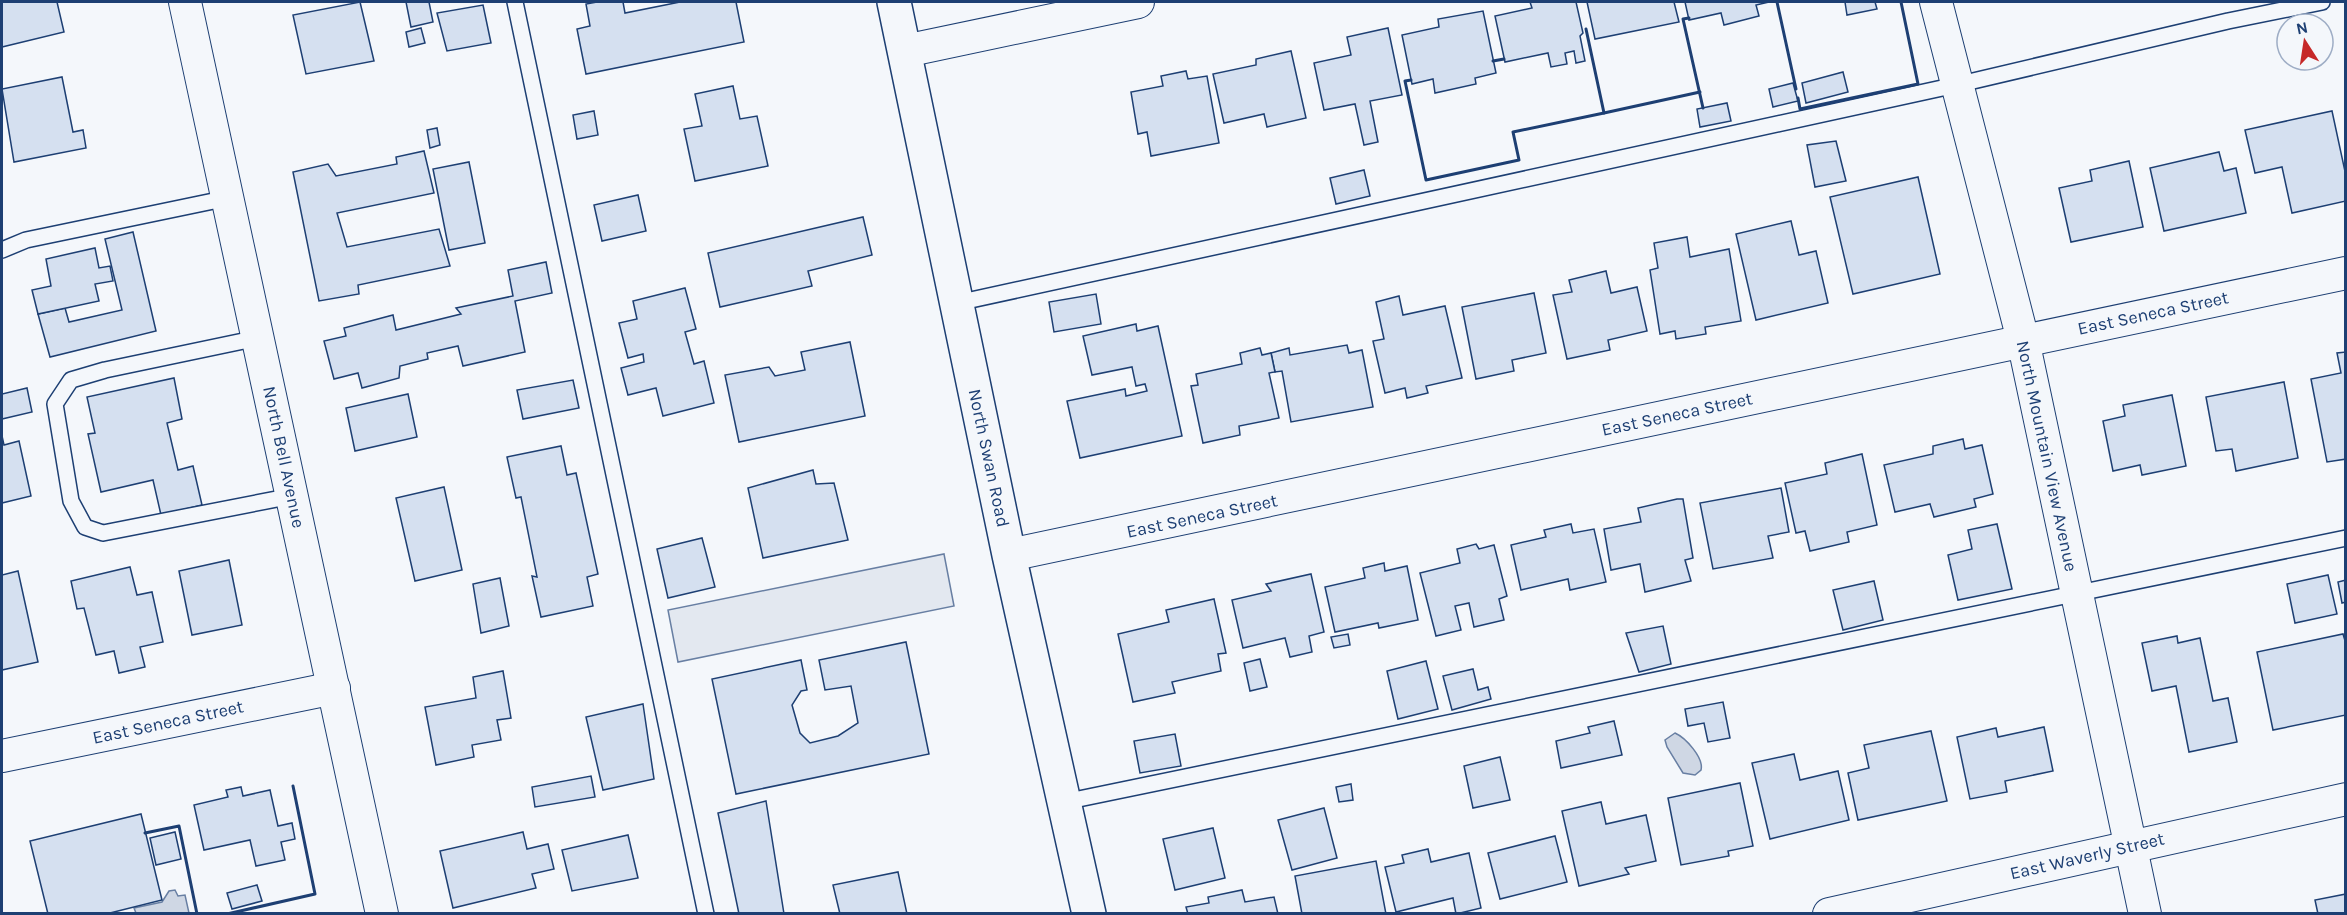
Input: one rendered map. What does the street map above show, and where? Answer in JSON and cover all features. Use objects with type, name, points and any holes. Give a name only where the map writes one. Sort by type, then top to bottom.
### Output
[{"type":"main road","name":"North Swan Road","points":[[894,2],[1009,555],[1089,914]]},
{"type":"street","name":"North Bell Avenue","points":[[185,2],[382,914]]},
{"type":"street","points":[[905,51],[1138,2]]},
{"type":"street","name":"North Mountain View Avenue","points":[[1936,2],[2023,340],[2145,914]]},
{"type":"street","name":"East Seneca Street","points":[[1009,555],[2346,273]]},
{"type":"street","name":"East Seneca Street","points":[[2,756],[334,688]]},
{"type":"street","name":"East Waverly Street","points":[[1829,914],[2346,799]]},
{"type":"lane","points":[[515,2],[706,914]]},
{"type":"lane","points":[[957,303],[1956,85],[2228,21],[2322,2]]},
{"type":"lane","points":[[2,250],[26,240],[228,198]]},
{"type":"lane","points":[[258,338],[105,370],[71,380],[55,404],[71,501],[85,527],[103,533],[292,496]]},
{"type":"lane","points":[[1064,802],[2346,538]]},
{"type":"shaded area","points":[[944,554],[954,606],[678,662],[668,610]]},
{"type":"shaded area","points":[[1675,733],[1689,744],[1700,760],[1701,770],[1695,775],[1683,773],[1667,747],[1665,740]]},
{"type":"shaded area","points":[[175,890],[178,896],[185,895],[189,913],[136,913],[134,908],[162,902],[169,891]]},
{"type":"building","points":[[2,2],[57,2],[64,32],[2,47]]},
{"type":"building","points":[[360,2],[374,61],[306,74],[293,15]]},
{"type":"building","points":[[406,2],[429,2],[433,22],[411,27]]},
{"type":"building","points":[[623,2],[625,13],[680,2],[736,2],[744,42],[586,74],[577,29],[590,26],[586,4]]},
{"type":"building","points":[[1530,2],[1576,2],[1583,33],[1580,36],[1585,61],[1576,63],[1574,51],[1565,53],[1567,64],[1551,67],[1548,53],[1505,62],[1495,16],[1532,8]]},
{"type":"building","points":[[1587,2],[1674,2],[1679,22],[1595,39]]},
{"type":"building","points":[[1685,2],[1769,2],[1756,5],[1759,16],[1724,25],[1721,13],[1689,20]]},
{"type":"building","points":[[1845,2],[1875,2],[1877,9],[1847,15]]},
{"type":"building","points":[[483,5],[491,43],[447,51],[437,13]]},
{"type":"building","points":[[1483,11],[1496,73],[1475,78],[1476,84],[1435,93],[1433,79],[1412,84],[1402,35],[1439,27],[1438,19]]},
{"type":"building","points":[[421,28],[425,43],[409,47],[406,32]]},
{"type":"building","points":[[1388,28],[1402,95],[1370,101],[1378,142],[1364,145],[1355,104],[1324,110],[1314,63],[1351,55],[1347,37]]},
{"type":"building","points":[[1291,51],[1306,118],[1267,127],[1264,114],[1224,123],[1213,74],[1256,65],[1256,59]]},
{"type":"building","points":[[1186,71],[1188,79],[1207,76],[1219,143],[1151,156],[1147,132],[1138,134],[1131,92],[1163,86],[1161,76]]},
{"type":"building","points":[[1843,72],[1848,92],[1806,103],[1802,83]]},
{"type":"building","points":[[62,77],[73,132],[83,130],[86,148],[14,162],[2,89]]},
{"type":"building","points":[[1793,83],[1798,101],[1773,107],[1769,89]]},
{"type":"building","points":[[733,86],[740,119],[757,116],[768,166],[695,181],[684,129],[702,126],[695,94]]},
{"type":"building","points":[[1727,103],[1731,121],[1700,127],[1697,109]]},
{"type":"building","points":[[594,111],[598,135],[577,139],[573,115]]},
{"type":"building","points":[[2332,111],[2346,176],[2346,201],[2292,213],[2282,167],[2255,173],[2245,130]]},
{"type":"building","points":[[437,128],[440,145],[430,148],[427,130]]},
{"type":"building","points":[[1836,141],[1846,181],[1815,187],[1807,145]]},
{"type":"building","points":[[424,151],[434,193],[337,213],[347,247],[439,229],[450,266],[358,285],[359,294],[319,301],[293,172],[328,164],[336,176],[397,164],[396,157]]},
{"type":"building","points":[[2219,152],[2224,171],[2236,168],[2246,213],[2164,231],[2150,168]]},
{"type":"building","points":[[2129,161],[2143,227],[2071,242],[2059,188],[2092,181],[2090,170]]},
{"type":"building","points":[[469,162],[485,243],[449,250],[433,169]]},
{"type":"building","points":[[1364,170],[1370,196],[1336,204],[1330,178]]},
{"type":"building","points":[[1918,177],[1940,274],[1853,294],[1830,197]]},
{"type":"building","points":[[638,195],[646,231],[602,241],[594,205]]},
{"type":"building","points":[[863,217],[872,255],[808,271],[812,286],[720,307],[708,253]]},
{"type":"building","points":[[1791,221],[1799,255],[1816,251],[1828,303],[1756,320],[1736,234]]},
{"type":"building","points":[[133,232],[156,331],[50,357],[38,314],[65,308],[69,322],[122,310],[105,239]]},
{"type":"building","points":[[1687,237],[1690,257],[1729,249],[1741,321],[1705,327],[1706,334],[1676,339],[1675,331],[1660,334],[1650,270],[1658,268],[1654,243]]},
{"type":"building","points":[[95,248],[99,268],[110,266],[113,281],[95,284],[99,301],[38,314],[32,290],[51,286],[46,259]]},
{"type":"building","points":[[546,262],[552,293],[515,301],[525,352],[463,366],[458,346],[427,353],[428,359],[400,366],[399,378],[362,388],[358,373],[334,379],[324,341],[346,336],[344,328],[393,315],[396,330],[461,314],[456,308],[513,296],[508,270]]},
{"type":"building","points":[[1606,271],[1611,293],[1637,287],[1647,331],[1608,340],[1610,350],[1567,359],[1553,295],[1572,292],[1569,280]]},
{"type":"building","points":[[685,288],[696,329],[685,332],[694,364],[704,361],[714,403],[663,416],[656,388],[628,395],[621,368],[644,362],[643,354],[628,358],[619,323],[637,319],[633,301]]},
{"type":"building","points":[[1534,293],[1546,353],[1512,360],[1514,371],[1476,379],[1462,307]]},
{"type":"building","points":[[1096,294],[1101,324],[1054,332],[1049,302]]},
{"type":"building","points":[[1399,296],[1403,315],[1445,306],[1462,378],[1426,386],[1428,393],[1407,398],[1405,388],[1385,393],[1373,341],[1384,339],[1376,302]]},
{"type":"building","points":[[1136,324],[1137,331],[1158,326],[1182,436],[1080,458],[1067,401],[1125,389],[1126,396],[1147,391],[1145,384],[1136,386],[1132,367],[1092,375],[1083,336]]},
{"type":"building","points":[[850,342],[865,416],[739,442],[725,375],[769,367],[775,376],[805,370],[801,352]]},
{"type":"building","points":[[1347,345],[1349,353],[1362,350],[1373,407],[1291,422],[1282,371],[1275,372],[1271,353],[1289,348],[1290,355]]},
{"type":"building","points":[[1260,348],[1262,355],[1271,353],[1275,372],[1269,373],[1279,418],[1239,426],[1240,435],[1203,443],[1191,386],[1198,385],[1196,374],[1242,364],[1240,353]]},
{"type":"building","points":[[2346,352],[2346,459],[2327,462],[2311,379],[2341,373],[2337,353]]},
{"type":"building","points":[[174,378],[182,419],[167,423],[178,470],[193,466],[202,505],[161,515],[153,480],[101,492],[88,434],[95,433],[87,397]]},
{"type":"building","points":[[573,380],[579,408],[523,419],[517,390]]},
{"type":"building","points":[[2284,382],[2298,458],[2236,471],[2232,449],[2216,451],[2206,397]]},
{"type":"building","points":[[27,388],[32,412],[2,419],[2,394]]},
{"type":"building","points":[[408,394],[417,437],[355,451],[346,408]]},
{"type":"building","points":[[2172,395],[2186,466],[2142,475],[2140,465],[2113,471],[2103,421],[2125,416],[2123,405]]},
{"type":"building","points":[[2,436],[4,445],[19,441],[31,496],[2,503]]},
{"type":"building","points":[[1963,439],[1965,449],[1982,445],[1993,494],[1974,499],[1976,507],[1934,517],[1930,504],[1895,512],[1884,465],[1933,454],[1933,446]]},
{"type":"building","points":[[561,446],[567,475],[576,473],[598,574],[587,577],[593,606],[541,617],[532,576],[537,577],[521,497],[516,498],[507,457]]},
{"type":"building","points":[[1862,454],[1877,525],[1847,532],[1849,542],[1810,551],[1805,531],[1796,533],[1785,483],[1827,474],[1825,463]]},
{"type":"building","points":[[813,470],[816,484],[834,483],[848,540],[763,558],[748,488]]},
{"type":"building","points":[[444,487],[462,570],[415,581],[396,498]]},
{"type":"building","points":[[1781,488],[1789,532],[1768,536],[1773,558],[1713,569],[1700,503]]},
{"type":"building","points":[[1683,499],[1693,558],[1685,560],[1691,581],[1645,592],[1640,564],[1611,570],[1604,529],[1641,522],[1638,508]]},
{"type":"building","points":[[1571,524],[1573,533],[1594,529],[1606,582],[1570,590],[1568,579],[1521,590],[1511,545],[1546,537],[1544,530]]},
{"type":"building","points":[[1997,524],[2012,589],[1958,600],[1948,555],[1972,549],[1968,530]]},
{"type":"building","points":[[702,538],[715,587],[668,598],[657,549]]},
{"type":"building","points":[[1476,544],[1479,549],[1494,545],[1507,596],[1499,599],[1504,620],[1474,627],[1469,603],[1455,606],[1461,630],[1436,636],[1420,573],[1460,563],[1457,549]]},
{"type":"building","points":[[229,560],[242,625],[192,635],[179,571]]},
{"type":"building","points":[[1384,563],[1385,571],[1407,566],[1418,620],[1379,628],[1378,623],[1335,632],[1325,587],[1365,578],[1363,568]]},
{"type":"building","points":[[130,567],[137,595],[152,592],[163,642],[140,647],[145,667],[119,673],[114,651],[96,655],[84,608],[77,609],[71,581]]},
{"type":"building","points":[[18,571],[38,662],[2,670],[2,575]]},
{"type":"building","points":[[1311,574],[1324,632],[1309,636],[1312,652],[1290,657],[1285,638],[1243,648],[1232,600],[1271,591],[1266,584]]},
{"type":"building","points":[[2328,575],[2337,614],[2295,623],[2287,584]]},
{"type":"building","points":[[500,578],[509,626],[481,633],[473,584]]},
{"type":"building","points":[[2346,580],[2346,602],[2342,603],[2338,582]]},
{"type":"building","points":[[1874,581],[1883,620],[1843,630],[1833,590]]},
{"type":"building","points":[[1214,599],[1226,653],[1218,654],[1221,671],[1172,682],[1175,693],[1133,702],[1118,634],[1169,622],[1166,610]]},
{"type":"building","points":[[1663,626],[1671,664],[1639,672],[1626,633]]},
{"type":"building","points":[[1348,634],[1350,645],[1334,648],[1331,637]]},
{"type":"building","points":[[2343,634],[2346,644],[2346,715],[2273,730],[2257,652]]},
{"type":"building","points":[[2177,636],[2178,643],[2200,638],[2213,701],[2228,698],[2237,742],[2189,752],[2176,686],[2152,691],[2142,643]]},
{"type":"building","points":[[906,642],[929,754],[736,794],[712,679],[801,660],[807,690],[801,691],[792,705],[800,733],[810,743],[838,736],[858,723],[851,686],[825,690],[819,660]]},
{"type":"building","points":[[1260,659],[1267,687],[1250,691],[1244,663]]},
{"type":"building","points":[[1426,661],[1438,709],[1398,719],[1387,671]]},
{"type":"building","points":[[1473,669],[1478,690],[1488,687],[1491,699],[1452,710],[1443,676]]},
{"type":"building","points":[[503,671],[511,718],[497,720],[501,740],[472,745],[474,757],[436,765],[425,707],[476,698],[473,677]]},
{"type":"building","points":[[1723,702],[1730,738],[1708,742],[1704,723],[1688,726],[1685,709]]},
{"type":"building","points":[[643,704],[654,779],[603,790],[586,717]]},
{"type":"building","points":[[1614,721],[1622,755],[1561,768],[1556,741],[1590,733],[1588,727]]},
{"type":"building","points":[[2044,727],[2053,771],[2005,781],[2007,792],[1970,799],[1957,737],[1996,728],[1998,737]]},
{"type":"building","points":[[1931,731],[1947,801],[1858,820],[1848,773],[1869,768],[1864,745]]},
{"type":"building","points":[[1175,734],[1181,766],[1140,773],[1134,741]]},
{"type":"building","points":[[1794,754],[1800,780],[1838,771],[1849,820],[1770,839],[1752,763]]},
{"type":"building","points":[[1500,757],[1510,800],[1473,808],[1464,766]]},
{"type":"building","points":[[591,776],[595,797],[535,807],[532,787]]},
{"type":"building","points":[[1740,783],[1753,846],[1728,851],[1729,856],[1681,865],[1668,798]]},
{"type":"building","points":[[1351,784],[1353,800],[1339,802],[1336,787]]},
{"type":"building","points":[[241,787],[243,796],[270,790],[278,826],[292,823],[295,839],[281,842],[285,860],[256,866],[250,840],[204,850],[194,805],[228,797],[226,790]]},
{"type":"building","points":[[766,801],[784,914],[739,914],[718,813]]},
{"type":"building","points":[[1601,802],[1606,824],[1646,815],[1656,861],[1625,868],[1629,874],[1579,886],[1562,811]]},
{"type":"building","points":[[1324,808],[1337,858],[1292,870],[1278,820]]},
{"type":"building","points":[[141,814],[162,900],[106,914],[48,914],[30,841]]},
{"type":"building","points":[[1213,828],[1225,878],[1175,890],[1163,839]]},
{"type":"building","points":[[175,832],[181,859],[156,865],[150,838]]},
{"type":"building","points":[[523,832],[527,849],[548,844],[554,869],[532,874],[536,888],[453,908],[440,851]]},
{"type":"building","points":[[628,835],[638,878],[572,891],[562,850]]},
{"type":"building","points":[[1555,836],[1567,882],[1500,899],[1488,853]]},
{"type":"building","points":[[1428,849],[1431,862],[1469,853],[1481,908],[1456,914],[1453,898],[1396,912],[1385,867],[1404,863],[1402,855]]},
{"type":"building","points":[[1376,861],[1386,914],[1302,914],[1295,876]]},
{"type":"building","points":[[898,872],[907,914],[840,914],[833,885]]},
{"type":"building","points":[[257,885],[262,901],[232,909],[227,893]]},
{"type":"building","points":[[1242,890],[1245,902],[1274,897],[1278,914],[1188,914],[1186,907],[1209,903],[1208,897]]},
{"type":"building","points":[[2346,894],[2346,914],[2318,914],[2315,900]]},
{"type":"wall","points":[[1777,2],[1796,89]]},
{"type":"wall","points":[[1798,98],[1800,109],[1918,84],[1901,2]]},
{"type":"wall","points":[[1689,18],[1683,19],[1703,108]]},
{"type":"wall","points":[[1586,29],[1604,113],[1700,92]]},
{"type":"wall","points":[[1493,61],[1504,59]]},
{"type":"wall","points":[[1411,80],[1405,81],[1426,180],[1519,160],[1513,132],[1604,113]]},
{"type":"wall","points":[[227,914],[315,894],[293,786]]},
{"type":"wall","points":[[145,833],[179,826],[197,914]]}]
